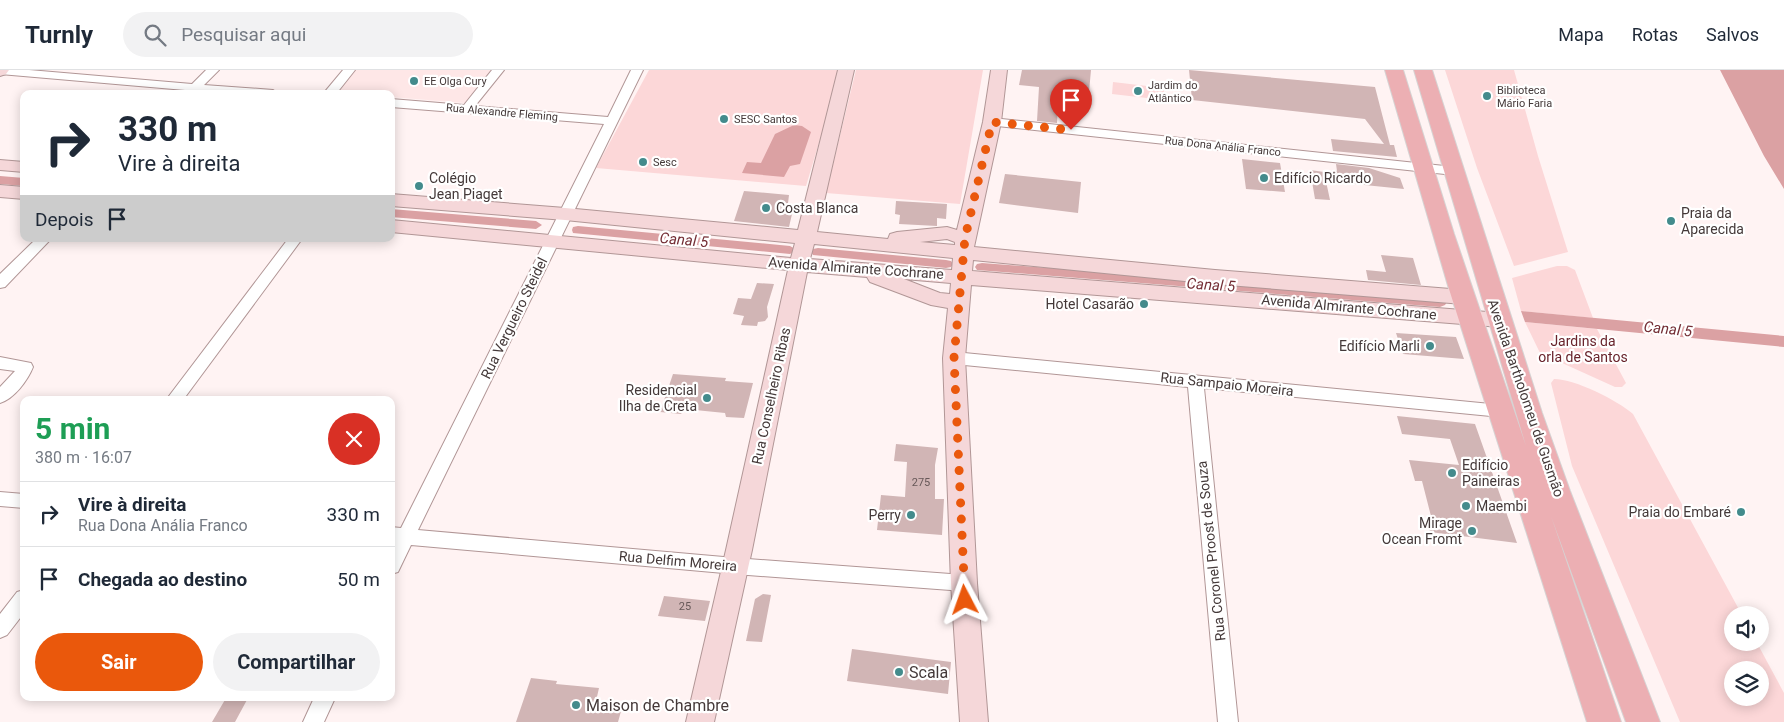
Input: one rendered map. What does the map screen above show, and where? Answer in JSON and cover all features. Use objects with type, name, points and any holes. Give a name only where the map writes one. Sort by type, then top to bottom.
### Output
[{"type":"main road","name":"Rua Conselheiro Ribas","points":[[700,722],[799,263],[846,70]]},
{"type":"main road","points":[[974,722],[964,583],[954,358],[962,260],[992,122],[999,70]]},
{"type":"main road","name":"Avenida Bartholomeu de Gusmão","points":[[1394,70],[1421,167],[1575,640],[1604,722]]},
{"type":"main road","name":"Avenida Bartholomeu de Gusmão","points":[[1423,70],[1547,465],[1643,722]]},
{"type":"main road","points":[[0,166],[20,167]]},
{"type":"main road","points":[[0,191],[20,193]]},
{"type":"main road","name":"Avenida Almirante Cochrane","points":[[395,200],[564,215],[805,240],[856,243],[947,232],[962,260]]},
{"type":"main road","name":"Avenida Almirante Cochrane","points":[[395,226],[553,238],[853,268],[962,260],[1467,307],[1500,320]]},
{"type":"main road","points":[[853,268],[938,300],[959,302]]},
{"type":"street","points":[[192,90],[213,70]]},
{"type":"street","points":[[332,90],[349,70]]},
{"type":"street","points":[[467,109],[498,70]]},
{"type":"street","name":"Rua Vergueiro Steidel","points":[[395,551],[399,536],[553,238],[637,70]]},
{"type":"street","points":[[0,71],[181,90]]},
{"type":"street","name":"Rua Alexandre Fleming","points":[[395,105],[612,121]]},
{"type":"street","name":"Rua Dona Anália Franco","points":[[992,122],[1454,171]]},
{"type":"street","points":[[0,283],[41,242]]},
{"type":"street","points":[[177,396],[293,242]]},
{"type":"street","name":"Rua Sampaio Moreira","points":[[954,358],[1501,411]]},
{"type":"street","points":[[0,363],[25,366],[22,374],[0,397]]},
{"type":"street","name":"Rua Coronel Proost de Souza","points":[[1194,380],[1228,722]]},
{"type":"street","points":[[0,499],[20,501]]},
{"type":"street","name":"Rua Delfim Moreira","points":[[399,536],[735,566],[964,583]]},
{"type":"street","points":[[0,628],[20,603]]},
{"type":"street","points":[[313,722],[324,701]]},
{"type":"shaded area","name":"EE Olga Cury","points":[[355,70],[492,70],[465,103],[395,97],[395,90],[338,90]]},
{"type":"green space","name":"SESC Santos","points":[[649,70],[841,70],[806,186],[596,168]]},
{"type":"green space","points":[[856,70],[983,70],[960,204],[826,193]]},
{"type":"green space","points":[[1445,70],[1514,70],[1568,252],[1514,266],[1477,168]]},
{"type":"green space","name":"Jardim do Atlântico","points":[[1113,82],[1164,88],[1164,100],[1112,94]]},
{"type":"green space","name":"Jardins da orla de Santos","points":[[1557,266],[1567,266],[1575,270],[1593,318],[1521,311],[1512,278]]},
{"type":"green space","name":"Jardins da orla de Santos","points":[[1525,322],[1597,329],[1626,383],[1622,387],[1615,387],[1540,353]]},
{"type":"green space","name":"Jardins da orla de Santos","points":[[1554,379],[1584,386],[1607,397],[1633,414],[1737,606],[1724,606],[1724,651],[1761,651],[1767,661],[1724,661],[1724,706],[1769,706],[1769,665],[1784,693],[1784,722],[1680,722],[1572,466],[1551,383]]},
{"type":"water","points":[[1720,70],[1784,70],[1784,189],[1764,156]]},
{"type":"water","points":[[794,125],[802,126],[811,132],[800,164],[790,166],[784,177],[742,173],[747,162],[761,163],[775,134]]},
{"type":"water","points":[[1521,311],[1784,336],[1784,347],[1525,322]]},
{"type":"building","points":[[1022,70],[1091,70],[1089,92],[1059,89],[1057,123],[1037,121],[1039,87],[1019,85]]},
{"type":"building","points":[[1189,70],[1375,87],[1390,145],[1394,145],[1397,157],[1333,151],[1331,139],[1384,144],[1365,119],[1192,100]]},
{"type":"building","name":"Edifício Ricardo","points":[[1242,159],[1280,163],[1285,192],[1246,189]]},
{"type":"building","points":[[1336,164],[1369,168],[1400,178],[1404,189],[1335,182],[1333,170],[1337,171]]},
{"type":"building","points":[[1310,170],[1324,172],[1330,200],[1315,199]]},
{"type":"building","points":[[1005,174],[1081,182],[1078,213],[999,203]]},
{"type":"building","name":"Costa Blanca","points":[[744,191],[789,195],[788,203],[791,203],[789,214],[792,214],[789,227],[734,221]]},
{"type":"building","points":[[896,201],[947,204],[946,219],[937,218],[937,226],[899,224],[900,215],[895,214]]},
{"type":"building","points":[[1381,255],[1413,258],[1421,285],[1368,280],[1366,270],[1386,272]]},
{"type":"building","points":[[757,283],[774,284],[767,307],[768,317],[765,321],[758,322],[757,326],[741,325],[744,316],[733,314],[738,298],[751,299]]},
{"type":"building","name":"Edifício Marli","points":[[1396,333],[1456,337],[1464,359],[1403,354]]},
{"type":"building","name":"Residencial Ilha de Creta","points":[[673,374],[726,378],[725,381],[753,383],[744,418],[726,417],[725,413],[685,409],[681,414],[660,412]]},
{"type":"building","points":[[1397,416],[1475,424],[1517,543],[1430,532],[1427,519],[1432,520],[1422,481],[1415,481],[1409,460],[1459,465],[1450,439],[1402,434]]},
{"type":"building","points":[[896,444],[938,448],[935,465],[935,499],[944,499],[942,535],[877,530],[881,495],[905,497],[907,462],[894,461]]},
{"type":"building","points":[[763,594],[771,595],[762,642],[746,641],[755,599]]},
{"type":"building","points":[[664,596],[710,601],[705,621],[658,616]]},
{"type":"building","name":"Scala","points":[[852,649],[951,662],[948,694],[847,681]]},
{"type":"building","points":[[531,678],[557,681],[556,684],[599,688],[596,701],[623,704],[618,722],[516,722]]},
{"type":"building","points":[[224,701],[246,701],[235,722],[212,722]]},
{"type":"waterway","name":"Canal 5","points":[[0,180],[20,182]]},
{"type":"waterway","name":"Canal 5","points":[[395,213],[536,225]]},
{"type":"waterway","name":"Canal 5","points":[[578,230],[790,250]]},
{"type":"waterway","name":"Canal 5","points":[[818,252],[946,264]]},
{"type":"waterway","name":"Canal 5","points":[[982,267],[1440,302]]},
{"type":"place","name":"EE Olga Cury","points":[[414,81]]},
{"type":"place","name":"Jardim do Atlântico","points":[[1138,91]]},
{"type":"place","name":"Biblioteca Mário Faria","points":[[1487,96]]},
{"type":"place","name":"SESC Santos","points":[[724,119]]},
{"type":"place","name":"Sesc","points":[[643,162]]},
{"type":"place","name":"Edifício Ricardo","points":[[1264,178]]},
{"type":"place","name":"Colégio Jean Piaget","points":[[419,186]]},
{"type":"place","name":"Costa Blanca","points":[[766,208]]},
{"type":"place","name":"Praia da Aparecida","points":[[1671,221]]},
{"type":"place","name":"Hotel Casarão","points":[[1144,304]]},
{"type":"place","name":"Edifício Marli","points":[[1430,346]]},
{"type":"place","name":"Residencial Ilha de Creta","points":[[707,398]]},
{"type":"place","name":"Edifício Paineiras","points":[[1452,473]]},
{"type":"place","name":"Maembi","points":[[1466,506]]},
{"type":"place","name":"Praia do Embaré","points":[[1741,512]]},
{"type":"place","name":"Perry","points":[[911,515]]},
{"type":"place","name":"Mirage Ocean Fromt","points":[[1472,531]]},
{"type":"place","name":"Scala","points":[[899,672]]},
{"type":"place","name":"Maison de Chambre","points":[[576,705]]},
{"type":"route","points":[[965,600],[954,358],[965,238],[992,122],[1071,130]]}]
